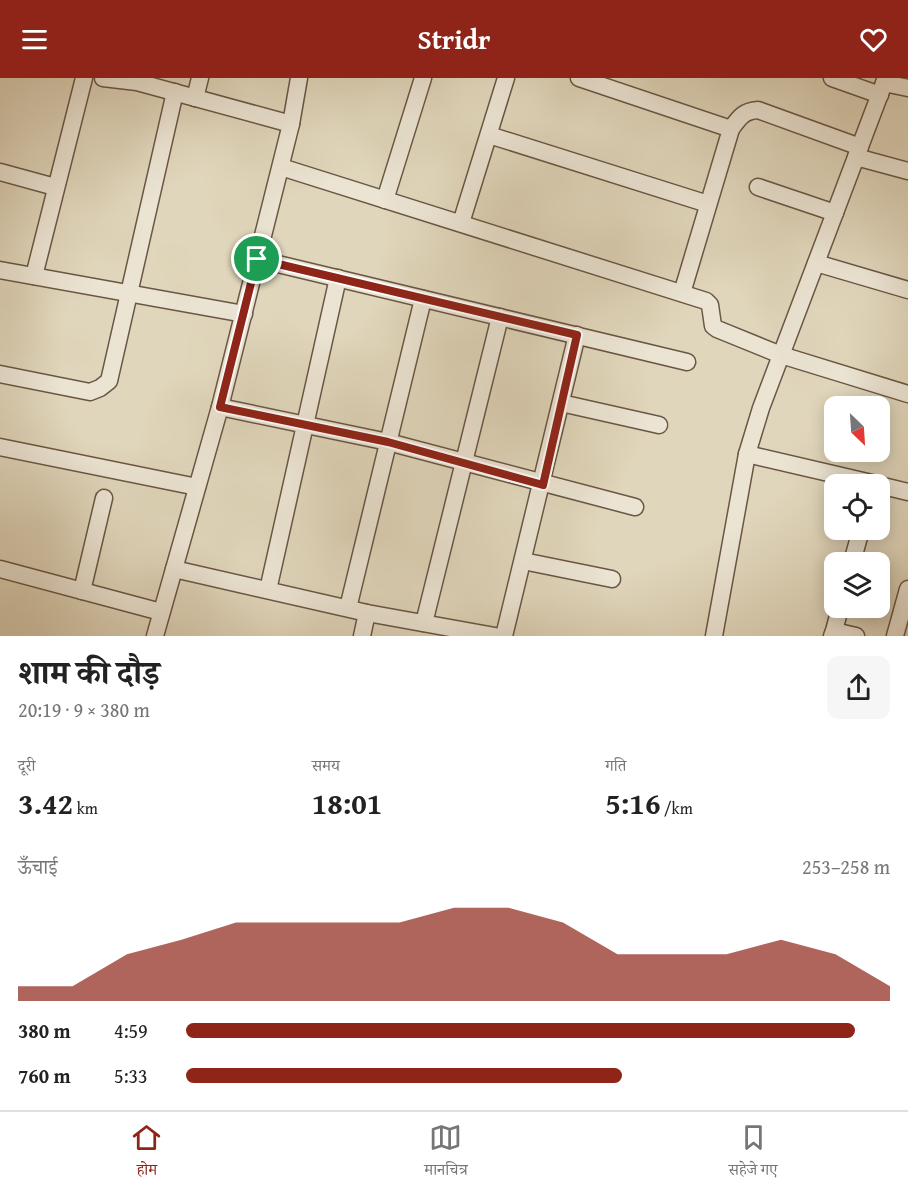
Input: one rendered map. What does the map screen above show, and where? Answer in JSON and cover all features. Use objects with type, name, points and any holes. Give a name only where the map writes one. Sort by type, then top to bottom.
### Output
[{"type":"street","points":[[34,276],[84,78]]},
{"type":"street","points":[[103,78],[137,82],[291,124]]},
{"type":"street","points":[[195,98],[200,78]]},
{"type":"street","points":[[155,636],[244,314],[281,167],[299,78]]},
{"type":"street","points":[[385,200],[423,78]]},
{"type":"street","points":[[461,223],[506,78]]},
{"type":"street","points":[[579,78],[731,129]]},
{"type":"street","points":[[832,78],[908,88]]},
{"type":"street","points":[[714,636],[747,454],[781,355],[883,85]]},
{"type":"street","points":[[0,374],[90,392],[109,381],[175,92]]},
{"type":"street","points":[[682,294],[731,129],[749,110],[758,110],[908,171]]},
{"type":"street","points":[[489,135],[708,204]]},
{"type":"street","points":[[281,167],[682,294],[710,305],[711,321],[717,329],[781,355],[908,393]]},
{"type":"street","points":[[0,172],[55,187]]},
{"type":"street","points":[[758,187],[835,213]]},
{"type":"street","points":[[257,259],[687,362]]},
{"type":"street","points":[[816,263],[908,290]]},
{"type":"street","points":[[0,270],[244,314]]},
{"type":"street","points":[[268,590],[338,278]]},
{"type":"street","points":[[348,608],[423,299]]},
{"type":"street","points":[[424,623],[500,317]]},
{"type":"street","points":[[504,636],[543,485],[577,335]]},
{"type":"street","points":[[561,403],[659,425]]},
{"type":"street","points":[[220,407],[388,442],[543,485],[635,507]]},
{"type":"street","points":[[0,447],[197,487]]},
{"type":"street","points":[[747,454],[832,474]]},
{"type":"street","points":[[890,488],[908,492]]},
{"type":"street","points":[[82,591],[104,498]]},
{"type":"street","points":[[523,561],[612,579]]},
{"type":"street","points":[[174,568],[367,613],[495,636]]},
{"type":"street","points":[[0,569],[161,612]]},
{"type":"street","points":[[895,636],[908,589]]},
{"type":"street","points":[[362,636],[367,613]]},
{"type":"street","points":[[837,618],[833,633],[856,636]]},
{"type":"route","points":[[257,259],[577,335],[543,485],[388,442],[220,407],[257,259]]}]
